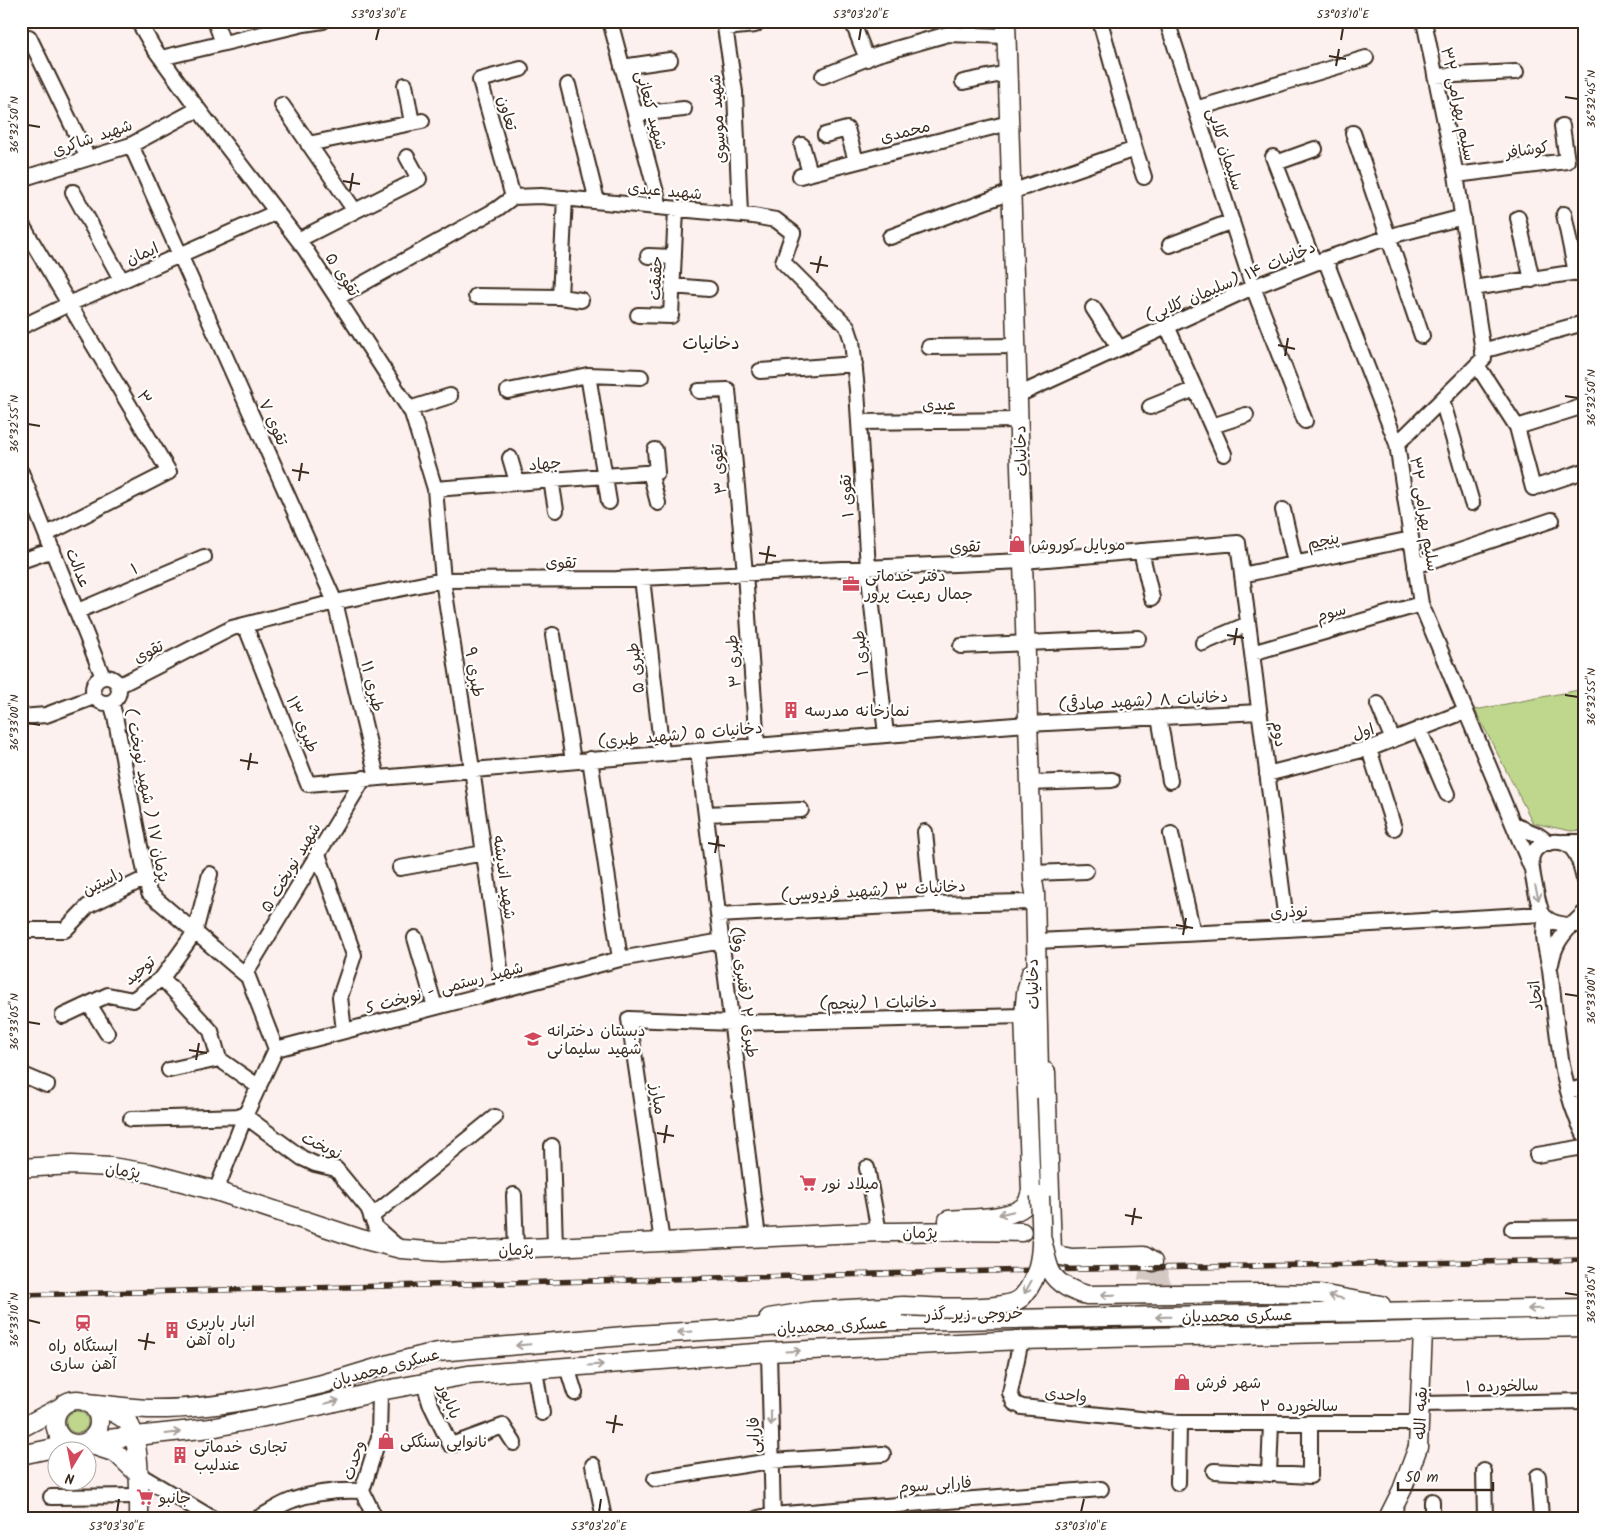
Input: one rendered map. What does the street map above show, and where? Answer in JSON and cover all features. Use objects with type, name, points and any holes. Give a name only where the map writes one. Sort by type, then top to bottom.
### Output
[{"type":"main road","name":"دخانیات","points":[[1006,29],[1033,877],[1037,941],[1034,970]]},
{"type":"main road","name":"دخانیات","points":[[1033,877],[1030,902],[1039,1071],[1036,1089],[1040,1196],[1047,1246]]},
{"type":"main road","points":[[885,1232],[906,1224],[1004,1215],[1020,1209],[1027,1203],[1031,1192],[1024,1016],[1026,993],[1034,970]]},
{"type":"main road","points":[[1034,970],[1043,994],[1047,1246],[1051,1273],[1062,1284],[1076,1292],[1087,1295],[1320,1294],[1419,1312]]},
{"type":"main road","name":"پژمان","points":[[21,1168],[72,1165],[111,1167],[149,1173],[216,1191],[361,1239],[401,1249],[442,1252],[885,1232],[917,1233],[962,1230],[1022,1232]]},
{"type":"main road","points":[[1047,1246],[1061,1256],[1072,1258],[1144,1256],[1153,1262]]},
{"type":"main road","points":[[722,1330],[773,1317],[812,1311],[903,1306],[993,1307],[1010,1304],[1023,1297],[1047,1246]]},
{"type":"main road","points":[[1183,1308],[1312,1307],[1321,1314]]},
{"type":"main road","name":"عسکری محمدیان","points":[[90,1404],[148,1409],[201,1406],[251,1400],[311,1387],[408,1358],[438,1352],[722,1330],[848,1322],[1584,1308]]},
{"type":"main road","name":"خروجی زیر گذر","points":[[848,1322],[870,1315],[1102,1310]]},
{"type":"main road","name":"عسکری محمدیان","points":[[91,1442],[211,1428],[318,1406],[380,1390],[468,1375],[567,1367],[769,1352],[1021,1340],[1584,1327]]},
{"type":"main road","points":[[769,1352],[770,1328]]},
{"type":"main road","name":"بقیه الله","points":[[1388,1518],[1402,1490],[1418,1447],[1423,1331]]},
{"type":"main road","points":[[21,1428],[76,1400],[119,1415],[129,1424],[134,1437],[138,1474],[139,1518]]},
{"type":"main road","points":[[84,1442],[97,1433],[100,1426],[99,1418],[90,1404]]},
{"type":"main road","points":[[61,1407],[55,1418],[56,1429],[62,1439],[77,1442]]},
{"type":"main road","points":[[98,1448],[116,1453],[138,1474]]},
{"type":"main road","name":"عسکری محمدیان","points":[[21,1455],[48,1450]]},
{"type":"street","name":"تقوی ۵","points":[[138,21],[161,58],[198,109],[298,240],[412,414],[435,488],[443,580]]},
{"type":"street","points":[[216,21],[223,44]]},
{"type":"street","points":[[161,58],[223,44],[292,24],[323,21]]},
{"type":"street","name":"شهید کنعانی","points":[[610,21],[660,207]]},
{"type":"street","points":[[852,21],[867,59]]},
{"type":"street","points":[[1100,21],[1144,177]]},
{"type":"street","name":"سلیم بهرامی ۳۲","points":[[1424,21],[1456,176],[1484,358],[1397,444],[1421,604],[1531,867]]},
{"type":"street","name":"سلیمان کلایی","points":[[1171,22],[1195,109],[1253,286],[1305,421]]},
{"type":"street","points":[[725,25],[755,25]]},
{"type":"street","name":"شهید موسوی","points":[[725,25],[735,92],[740,214]]},
{"type":"street","points":[[823,76],[867,59],[948,34],[1006,29]]},
{"type":"street","points":[[28,37],[88,158]]},
{"type":"street","points":[[1195,109],[1366,58]]},
{"type":"street","points":[[622,67],[670,60]]},
{"type":"street","name":"تعاون","points":[[513,196],[480,80],[522,69]]},
{"type":"street","points":[[1435,76],[1516,72]]},
{"type":"street","points":[[963,82],[1007,73]]},
{"type":"street","points":[[308,144],[417,122],[405,85]]},
{"type":"street","points":[[568,85],[597,201]]},
{"type":"street","points":[[282,106],[355,211]]},
{"type":"street","name":"شهید شاکری","points":[[21,179],[131,145],[198,109]]},
{"type":"street","points":[[635,114],[684,109]]},
{"type":"street","name":"محمدی","points":[[802,145],[805,174],[1009,124]]},
{"type":"street","name":"کوشافر","points":[[1456,176],[1567,161],[1562,126]]},
{"type":"street","points":[[825,134],[848,129],[856,161]]},
{"type":"street","points":[[1352,133],[1422,336]]},
{"type":"street","name":"تقوی ۷","points":[[131,145],[335,602]]},
{"type":"street","points":[[890,237],[1011,192],[1136,149]]},
{"type":"street","points":[[1315,149],[1274,160],[1397,444]]},
{"type":"street","points":[[298,240],[419,179],[408,157]]},
{"type":"street","points":[[73,192],[122,281]]},
{"type":"street","points":[[337,298],[497,209],[513,196]]},
{"type":"street","name":"شهید عبدی","points":[[513,196],[541,196],[676,208],[740,214],[776,220],[792,233],[783,262],[847,326],[852,341],[855,364],[859,422]]},
{"type":"street","points":[[560,297],[565,198]]},
{"type":"street","name":"حقیقت","points":[[638,315],[671,316],[676,208]]},
{"type":"street","name":"ایمان","points":[[21,327],[277,212]]},
{"type":"street","points":[[1473,288],[1580,272],[1564,214]]},
{"type":"street","name":"دخانیات ۱۴ (سلیمان کلایی)","points":[[1018,395],[1253,286],[1389,237],[1463,218]]},
{"type":"street","points":[[1518,218],[1532,280]]},
{"type":"street","points":[[1170,245],[1232,222]]},
{"type":"street","name":"۳","points":[[21,223],[169,472],[47,534]]},
{"type":"street","points":[[648,256],[674,257]]},
{"type":"street","points":[[672,286],[709,289]]},
{"type":"street","points":[[476,296],[560,297],[581,300]]},
{"type":"street","points":[[1093,308],[1119,348]]},
{"type":"street","points":[[1482,351],[1584,323]]},
{"type":"street","points":[[1167,326],[1224,454]]},
{"type":"street","points":[[929,347],[1016,346]]},
{"type":"street","points":[[760,371],[855,364]]},
{"type":"street","points":[[1477,365],[1517,427],[1533,488],[1584,471]]},
{"type":"street","points":[[588,375],[609,502]]},
{"type":"street","points":[[508,391],[588,375],[641,377]]},
{"type":"street","points":[[1150,407],[1195,389]]},
{"type":"street","name":"تقوی ۳","points":[[700,391],[728,390],[745,573]]},
{"type":"street","points":[[409,409],[450,396]]},
{"type":"street","points":[[1442,400],[1472,503]]},
{"type":"street","points":[[1517,427],[1584,406]]},
{"type":"street","points":[[1212,426],[1246,415]]},
{"type":"street","name":"عبدی","points":[[859,422],[1019,420]]},
{"type":"street","name":"تقوی ۱","points":[[859,422],[868,568]]},
{"type":"street","points":[[655,450],[654,472],[658,503]]},
{"type":"street","points":[[510,458],[517,482]]},
{"type":"street","name":"عدالت","points":[[21,472],[103,677]]},
{"type":"street","name":"جهاد","points":[[435,488],[654,472]]},
{"type":"street","points":[[551,480],[556,510]]},
{"type":"street","points":[[1283,510],[1295,563]]},
{"type":"street","points":[[1415,566],[1552,520]]},
{"type":"street","name":"پنجم","points":[[1242,575],[1412,539]]},
{"type":"street","name":"تقوی","points":[[118,686],[232,628],[335,602],[443,580],[642,578],[1023,561],[1238,543]]},
{"type":"street","name":"دوم","points":[[1238,543],[1287,929]]},
{"type":"street","points":[[21,562],[53,550]]},
{"type":"street","points":[[1141,551],[1152,598]]},
{"type":"street","name":"۱","points":[[78,611],[204,557]]},
{"type":"street","name":"طبری ۱","points":[[868,568],[886,735]]},
{"type":"street","name":"طبری ۳","points":[[745,573],[757,746]]},
{"type":"street","name":"طبری ۵","points":[[642,578],[662,753]]},
{"type":"street","name":"طبری ۹","points":[[443,580],[472,769]]},
{"type":"street","name":"طبری ۱۱","points":[[335,602],[371,778]]},
{"type":"street","name":"سوم","points":[[1252,653],[1421,604]]},
{"type":"street","points":[[1203,643],[1248,624]]},
{"type":"street","name":"طبری ۱۳","points":[[245,625],[308,784],[371,778]]},
{"type":"street","points":[[553,634],[573,761]]},
{"type":"street","points":[[962,646],[1138,638]]},
{"type":"street","points":[[103,677],[110,677],[118,686],[119,692],[111,702],[99,702],[94,697],[92,691],[94,685],[103,677]]},
{"type":"street","points":[[21,718],[46,715],[94,697]]},
{"type":"street","name":"پژمان ۱۷ ( شهید نوبخت )","points":[[111,702],[149,893],[248,976],[276,1049]]},
{"type":"street","points":[[1378,704],[1393,740]]},
{"type":"street","name":"اول","points":[[1267,774],[1369,749],[1466,711]]},
{"type":"street","name":"دخانیات ۸ (شهید صادقی)","points":[[1028,724],[1259,712]]},
{"type":"street","points":[[1159,716],[1170,782]]},
{"type":"street","name":"دخانیات ۵ (شهید طبری)","points":[[371,778],[1028,724]]},
{"type":"street","points":[[1420,729],[1447,794]]},
{"type":"street","points":[[1369,749],[1394,828]]},
{"type":"street","name":"طبری ۲ (قنبری وفا)","points":[[698,750],[758,1238]]},
{"type":"street","points":[[590,760],[620,959]]},
{"type":"street","name":"شهید اندیشه","points":[[472,769],[503,990]]},
{"type":"street","name":"شهید نوبخت ۵","points":[[245,974],[318,854],[371,778]]},
{"type":"street","points":[[1030,784],[1112,780]]},
{"type":"street","points":[[706,814],[801,810]]},
{"type":"street","points":[[1514,825],[1570,846],[1581,855],[1584,879]]},
{"type":"street","points":[[925,832],[932,904]]},
{"type":"street","points":[[1172,834],[1193,933]]},
{"type":"street","points":[[1531,867],[1535,850],[1556,842],[1584,842]]},
{"type":"street","points":[[400,868],[484,853]]},
{"type":"street","points":[[318,854],[354,955],[340,997],[344,1031]]},
{"type":"street","name":"اتحاد","points":[[1531,867],[1544,916],[1544,941],[1550,970],[1551,994],[1568,1090],[1576,1120],[1584,1134]]},
{"type":"street","points":[[1033,877],[1086,871]]},
{"type":"street","points":[[195,932],[210,874]]},
{"type":"street","name":"راستین","points":[[21,930],[65,930],[88,906],[146,878]]},
{"type":"street","name":"دخانیات ۳ (شهید فردوسی)","points":[[718,915],[932,904],[1030,902]]},
{"type":"street","name":"اتحاد","points":[[1550,970],[1553,950],[1559,938],[1578,924],[1584,913]]},
{"type":"street","points":[[1544,916],[1560,925],[1578,924]]},
{"type":"street","name":"نوذری","points":[[1037,941],[1544,916]]},
{"type":"street","name":"توحید","points":[[63,1016],[108,995],[133,1000],[162,978],[195,932]]},
{"type":"street","points":[[415,938],[435,1007]]},
{"type":"street","name":"شهید رستمی - نوبخت 5","points":[[276,1049],[620,959],[722,941]]},
{"type":"street","points":[[162,978],[211,1031],[219,1059],[259,1087]]},
{"type":"street","points":[[89,1004],[107,1033]]},
{"type":"street","name":"دخانیات ۱ (پنجم)","points":[[629,1019],[732,1023],[1024,1016]]},
{"type":"street","name":"مبارز","points":[[629,1019],[662,1242]]},
{"type":"street","points":[[216,1191],[245,1116],[276,1049]]},
{"type":"street","points":[[169,1070],[219,1059]]},
{"type":"street","points":[[21,1074],[46,1084]]},
{"type":"street","points":[[1568,1090],[1584,1087]]},
{"type":"street","points":[[131,1119],[245,1116]]},
{"type":"street","name":"نوبخت","points":[[245,1116],[302,1158],[315,1164],[336,1169],[368,1208],[376,1228],[401,1249]]},
{"type":"street","points":[[371,1217],[494,1117]]},
{"type":"street","points":[[552,1146],[555,1247]]},
{"type":"street","points":[[1537,1155],[1584,1147]]},
{"type":"street","points":[[867,1168],[885,1232]]},
{"type":"street","points":[[514,1195],[516,1249]]},
{"type":"street","points":[[1512,1229],[1584,1228]]},
{"type":"street","name":"واحدی","points":[[1021,1340],[1010,1394],[1014,1402],[1022,1407],[1179,1423]]},
{"type":"street","name":"فارابی","points":[[769,1352],[772,1516]]},
{"type":"street","points":[[567,1367],[574,1393]]},
{"type":"street","points":[[536,1370],[542,1413]]},
{"type":"street","name":"باباپور","points":[[424,1382],[430,1403],[450,1444],[503,1426],[514,1443]]},
{"type":"street","name":"وحدت","points":[[258,1518],[292,1500],[322,1492],[362,1491],[379,1438],[380,1390]]},
{"type":"street","name":"سالخورده ۱","points":[[1420,1404],[1584,1401]]},
{"type":"street","points":[[1178,1483],[1179,1423]]},
{"type":"street","name":"سالخورده ۲","points":[[1179,1423],[1419,1423]]},
{"type":"street","points":[[1269,1474],[1271,1423]]},
{"type":"street","points":[[1214,1471],[1310,1476],[1310,1423]]},
{"type":"street","points":[[655,1479],[772,1461],[883,1454]]},
{"type":"street","points":[[593,1466],[604,1518]]},
{"type":"street","points":[[1484,1470],[1485,1518]]},
{"type":"street","points":[[138,1474],[212,1518]]},
{"type":"street","points":[[1538,1476],[1541,1518]]},
{"type":"street","name":"فارابی سوم","points":[[758,1518],[1101,1489]]},
{"type":"street","points":[[362,1491],[375,1518]]},
{"type":"street","points":[[51,1497],[139,1496]]},
{"type":"street","points":[[1432,1502],[1432,1518]]},
{"type":"green space","points":[[1584,689],[1584,830],[1571,831],[1533,823],[1475,710]]},
{"type":"green space","points":[[77,1411],[85,1414],[88,1422],[85,1430],[77,1433],[69,1430],[66,1422],[69,1414]]},
{"type":"tunnel","points":[[1113,1310],[1138,1307],[1143,1302],[1148,1272],[1153,1262],[1166,1295],[1172,1302],[1183,1308]]},
{"type":"railway","points":[[21,1295],[1038,1270],[1584,1260]]},
{"type":"place","name":"موبایل کوروش","points":[[1017,544]]},
{"type":"place","name":"دفتر خدماتی جمال رعیت پرور","points":[[851,584]]},
{"type":"place","name":"نمازخانه مدرسه","points":[[791,710]]},
{"type":"place","name":"دبستان دخترانه شهید سلیمانی","points":[[533,1039]]},
{"type":"place","name":"میلاد نور","points":[[808,1183]]},
{"type":"place","name":"ایستگاه راه آهن ساری","points":[[83,1323]]},
{"type":"place","name":"انبار باربری راه آهن","points":[[172,1330]]},
{"type":"place","name":"شهر فرش","points":[[1182,1382]]},
{"type":"place","name":"نانوایی سنگکی","points":[[386,1441]]},
{"type":"place","name":"تجاری خدماتی عندلیب","points":[[180,1455]]},
{"type":"place","name":"جانبو","points":[[145,1497]]},
{"type":"district","name":"دخانیات","points":[[711,343]]}]
